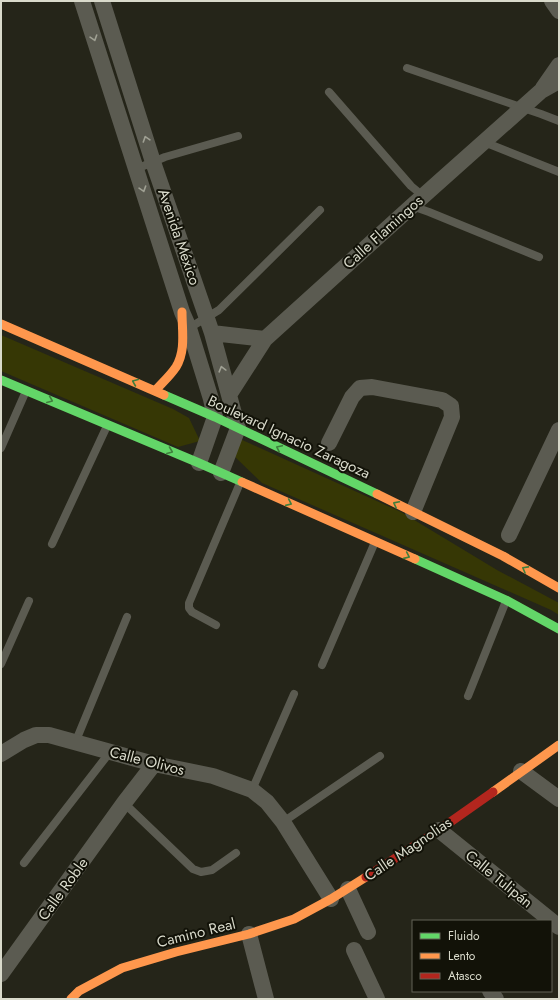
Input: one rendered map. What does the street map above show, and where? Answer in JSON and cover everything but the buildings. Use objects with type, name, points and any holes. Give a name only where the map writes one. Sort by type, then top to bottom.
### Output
[{"type":"main road","points":[[155,391],[170,375],[181,358],[183,343],[182,312]]},
{"type":"main road","name":"Boulevard Ignacio Zaragoza","points":[[1,324],[215,417],[503,556],[559,588]]},
{"type":"main road","points":[[1,380],[199,463],[376,541],[506,600],[559,629]]},
{"type":"main road","name":"Calle Magnolias","points":[[331,899],[439,830],[559,745]]},
{"type":"main road","name":"Camino Real","points":[[71,999],[80,991],[122,968],[176,952],[249,934],[294,919],[331,899]]},
{"type":"street","points":[[552,1],[559,11]]},
{"type":"street","name":"Avenida México","points":[[92,3],[154,162],[212,333],[238,428]]},
{"type":"street","name":"Avenida México","points":[[92,3],[136,169],[182,312],[189,328],[211,399],[215,417]]},
{"type":"street","points":[[541,91],[559,65]]},
{"type":"street","points":[[541,91],[559,81]]},
{"type":"street","name":"Calle Flamingos","points":[[228,395],[265,339],[541,91]]},
{"type":"street","points":[[212,333],[265,339]]},
{"type":"street","points":[[329,443],[352,397],[360,388],[372,387],[442,400],[451,406],[452,417],[412,512]]},
{"type":"street","points":[[199,463],[215,417]]},
{"type":"street","points":[[221,473],[238,428]]},
{"type":"street","points":[[509,534],[559,430]]},
{"type":"street","name":"Calle Olivos","points":[[1,754],[24,740],[36,735],[49,735],[154,764],[213,776],[252,790],[267,802],[283,822]]},
{"type":"street","name":"Calle Roble","points":[[1,974],[124,803],[154,764]]},
{"type":"street","points":[[522,771],[559,799]]},
{"type":"street","points":[[283,822],[331,899]]},
{"type":"street","name":"Calle Tulipán","points":[[439,830],[550,920]]},
{"type":"street","points":[[348,888],[368,932]]},
{"type":"street","points":[[249,934],[266,999]]},
{"type":"street","points":[[354,950],[377,999]]},
{"type":"lane","points":[[407,68],[559,121]]},
{"type":"lane","points":[[329,92],[411,186],[417,201],[429,212],[539,257]]},
{"type":"lane","points":[[136,169],[238,136]]},
{"type":"lane","points":[[484,142],[559,172]]},
{"type":"lane","points":[[189,328],[219,310],[320,210]]},
{"type":"lane","points":[[1,448],[26,390]]},
{"type":"lane","points":[[52,544],[108,425]]},
{"type":"lane","points":[[216,625],[192,612],[189,608],[189,603],[240,482]]},
{"type":"lane","points":[[322,665],[376,541]]},
{"type":"lane","points":[[468,696],[506,600]]},
{"type":"lane","points":[[1,664],[29,601]]},
{"type":"lane","points":[[75,743],[127,617]]},
{"type":"lane","points":[[252,790],[294,694]]},
{"type":"lane","points":[[24,863],[110,752]]},
{"type":"lane","points":[[283,822],[380,756]]},
{"type":"lane","points":[[124,803],[193,868],[202,872],[212,870],[236,853]]},
{"type":"shaded area","points":[[1,335],[173,409],[189,418],[200,441],[178,447],[1,371]]},
{"type":"shaded area","points":[[238,438],[401,512],[497,570],[559,603],[559,615],[551,610],[262,483],[232,454]]},
{"type":"traffic: fast","points":[[1,380],[242,482]]},
{"type":"traffic: fast","points":[[164,395],[215,417],[377,494]]},
{"type":"traffic: fast","points":[[415,559],[506,600],[559,629]]},
{"type":"traffic: slow","points":[[155,391],[176,367],[179,361],[183,341],[182,312]]},
{"type":"traffic: slow","points":[[1,324],[164,395]]},
{"type":"traffic: slow","points":[[242,482],[415,559]]},
{"type":"traffic: slow","points":[[377,494],[503,556],[559,588]]},
{"type":"traffic: slow","points":[[493,792],[559,745]]},
{"type":"traffic: slow","points":[[71,999],[79,991],[122,968],[176,952],[249,934],[294,919],[331,899],[366,877]]},
{"type":"traffic: jam","points":[[366,877],[439,830],[493,792]]}]
